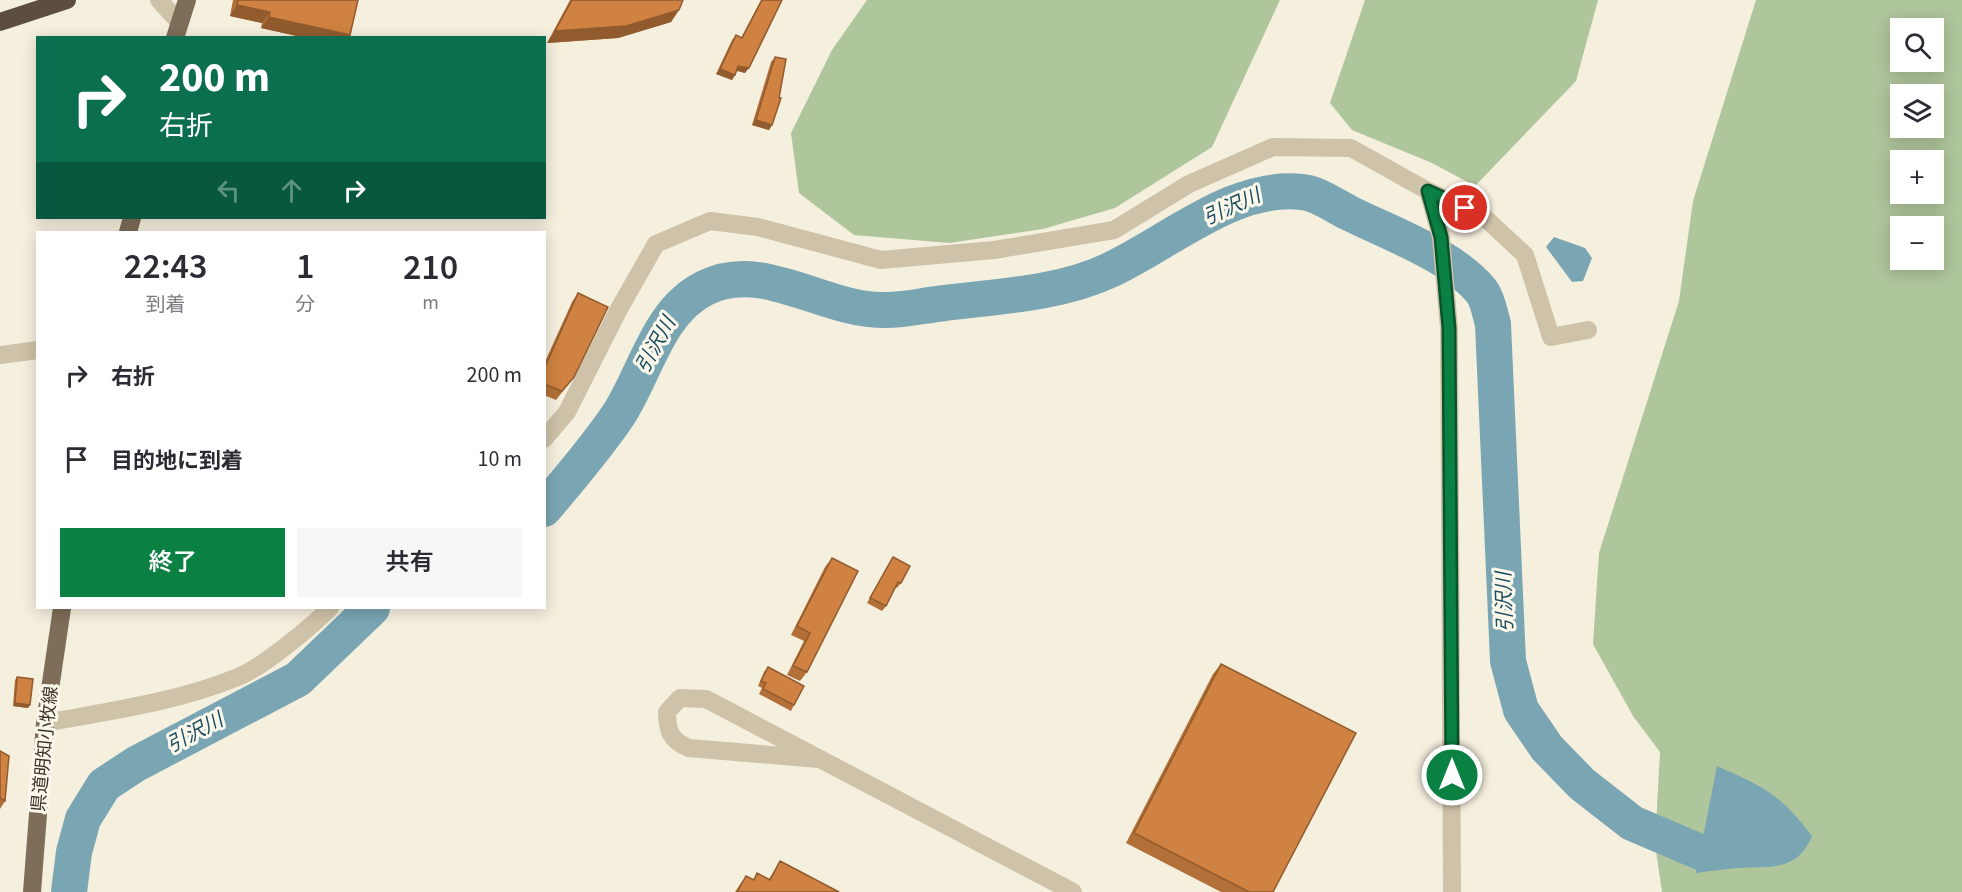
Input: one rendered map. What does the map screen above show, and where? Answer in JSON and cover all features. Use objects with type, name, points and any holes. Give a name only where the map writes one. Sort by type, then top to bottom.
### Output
[{"type":"highway","points":[[0,22],[62,2]]},
{"type":"main road","points":[[177,30],[187,0]]},
{"type":"main road","name":"県道明知小牧線","points":[[32,892],[45,723],[62,609]]},
{"type":"street","points":[[159,0],[177,30]]},
{"type":"street","points":[[546,437],[567,412],[619,309],[656,244],[710,221],[758,227],[881,260],[994,250],[1114,230],[1189,184],[1273,147],[1351,148],[1428,191],[1484,217],[1525,255],[1551,337],[1588,330]]},
{"type":"street","points":[[1428,191],[1441,237],[1449,328],[1452,892]]},
{"type":"street","points":[[0,355],[36,350]]},
{"type":"street","points":[[45,723],[164,701],[240,676],[310,627],[329,609]]},
{"type":"street","points":[[819,759],[689,748],[676,743],[667,728],[667,712],[680,698],[706,699],[1074,892]]},
{"type":"green space","points":[[867,0],[1280,0],[1212,147],[1115,208],[1043,229],[949,243],[854,235],[799,193],[791,133],[832,50]]},
{"type":"green space","points":[[1365,0],[1598,0],[1576,81],[1475,186],[1432,163],[1352,130],[1330,103]]},
{"type":"green space","points":[[1756,0],[1962,0],[1962,892],[1662,892],[1655,844],[1660,752],[1633,716],[1593,644],[1599,553],[1679,301],[1693,201]]},
{"type":"water","points":[[1554,237],[1585,248],[1592,258],[1583,281],[1572,282],[1546,247]]},
{"type":"water","points":[[1717,766],[1770,793],[1801,822],[1812,836],[1799,856],[1782,865],[1696,873]]},
{"type":"building","points":[[238,0],[358,0],[350,35],[269,17],[270,12],[237,5]]},
{"type":"building","points":[[572,0],[683,0],[679,10],[626,26],[555,31]]},
{"type":"building","points":[[762,0],[782,0],[749,68],[738,66],[735,75],[720,69],[736,35],[742,38]]},
{"type":"building","points":[[775,57],[786,59],[779,98],[781,98],[772,125],[756,120]]},
{"type":"building","points":[[578,293],[608,307],[574,377],[562,391],[546,385],[546,365]]},
{"type":"building","points":[[893,557],[910,566],[901,583],[898,582],[886,606],[870,598]]},
{"type":"building","points":[[832,558],[858,571],[807,672],[793,666],[810,633],[797,626]]},
{"type":"building","points":[[1221,664],[1356,733],[1273,892],[1249,892],[1134,833]]},
{"type":"building","points":[[768,667],[804,686],[794,705],[763,689],[766,683],[761,681]]},
{"type":"building","points":[[17,677],[33,679],[30,705],[15,703]]},
{"type":"building","points":[[0,751],[9,756],[5,801],[0,798]]},
{"type":"building","points":[[780,861],[839,892],[737,892],[746,876],[754,880],[757,873],[770,880]]},
{"type":"waterway","name":"引沢川","points":[[546,507],[619,414],[664,327],[689,298],[705,288],[727,281],[748,279],[770,282],[860,308],[882,310],[1028,293],[1069,285],[1108,271],[1202,218],[1251,197],[1276,192],[1308,193],[1438,256],[1470,279],[1484,295],[1493,324],[1508,661],[1521,710],[1547,748],[1582,784],[1632,823],[1700,852]]},
{"type":"waterway","name":"引沢川","points":[[69,892],[74,852],[83,819],[104,785],[136,764],[298,679],[371,609]]},
{"type":"route","points":[[1452,775],[1449,328],[1441,237],[1428,191],[1465,208]]}]
